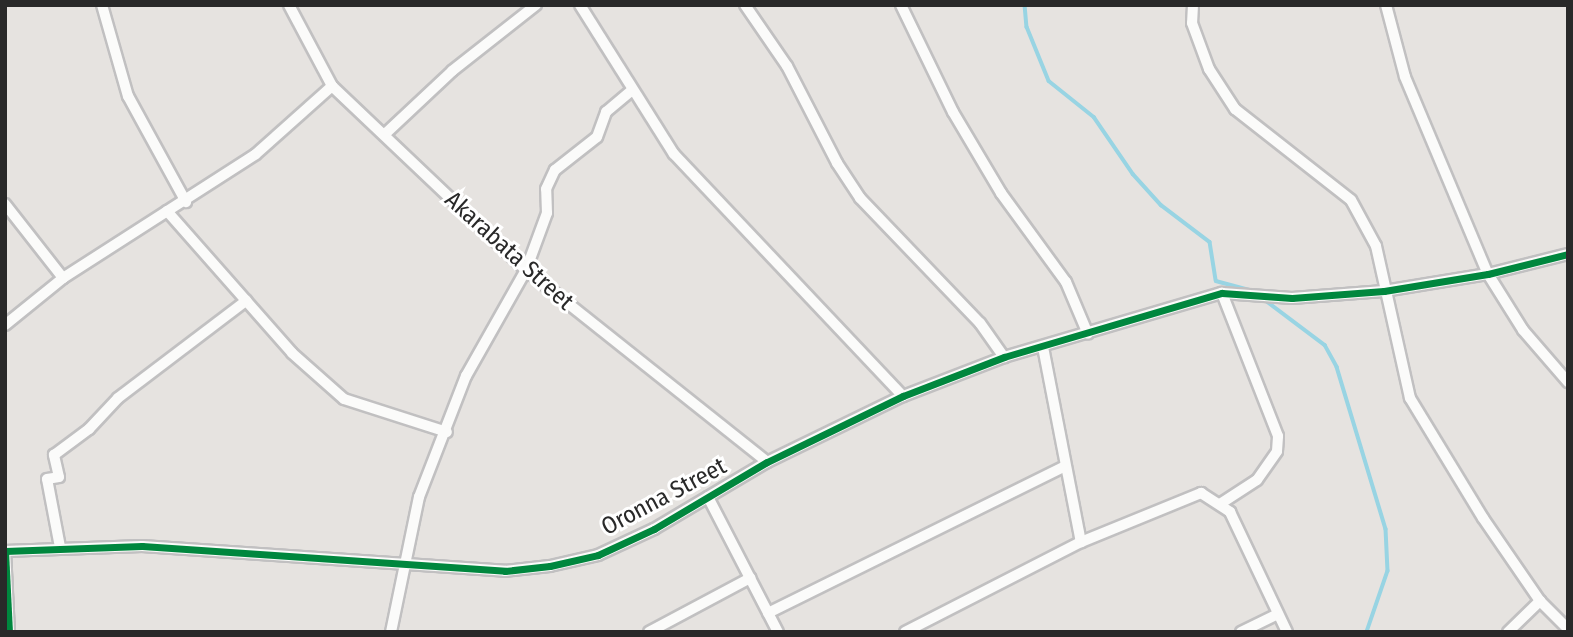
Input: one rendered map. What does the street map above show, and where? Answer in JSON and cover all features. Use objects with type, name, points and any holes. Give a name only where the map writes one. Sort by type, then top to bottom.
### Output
[{"type":"street","points":[[102,5],[128,96],[186,202]]},
{"type":"street","name":"Akarabata Street","points":[[289,5],[332,86],[526,270],[766,463]]},
{"type":"street","points":[[384,134],[452,71],[536,5]]},
{"type":"street","points":[[580,5],[674,155],[903,396]]},
{"type":"street","points":[[745,5],[787,66],[836,163],[860,198],[980,323],[1004,357]]},
{"type":"street","points":[[901,5],[953,112],[1001,193],[1066,282],[1088,334]]},
{"type":"street","points":[[1193,5],[1192,23],[1209,69],[1235,109],[1351,200],[1376,246],[1410,398],[1540,601],[1568,629]]},
{"type":"street","points":[[1386,5],[1405,77],[1488,274],[1523,330],[1568,382]]},
{"type":"street","points":[[5,325],[63,278],[167,211],[186,202],[256,154],[332,86]]},
{"type":"street","points":[[391,632],[419,497],[447,432],[466,376],[526,270],[547,213],[546,189],[555,170],[597,137],[606,112],[632,90]]},
{"type":"street","points":[[5,204],[63,278]]},
{"type":"street","points":[[167,211],[292,353],[344,399],[447,432]]},
{"type":"street","points":[[1220,504],[1256,480],[1277,451],[1278,436],[1224,293],[1292,298],[1384,291],[1488,274],[1568,254]]},
{"type":"street","name":"Oronna Street","points":[[5,551],[142,546],[505,571],[550,566],[598,555],[766,463],[903,396],[1004,357],[1224,293]]},
{"type":"street","points":[[60,547],[47,480],[59,477],[54,455],[89,429],[118,398],[246,301]]},
{"type":"street","points":[[1043,347],[1064,467],[1081,542]]},
{"type":"street","points":[[768,612],[1064,467]]},
{"type":"street","points":[[905,632],[1081,542],[1201,493],[1230,512],[1286,632]]},
{"type":"street","points":[[708,497],[778,632]]},
{"type":"street","points":[[5,551],[9,632]]},
{"type":"street","points":[[649,632],[750,578]]},
{"type":"street","points":[[1508,632],[1540,601]]},
{"type":"street","points":[[1241,632],[1278,614]]},
{"type":"waterway","points":[[1025,5],[1027,27],[1049,81],[1094,117],[1133,174],[1161,205],[1210,242],[1216,281],[1253,291]]},
{"type":"waterway","points":[[1265,300],[1325,345],[1337,367],[1386,529],[1388,571],[1367,632]]},
{"type":"cycle path","points":[[9,632],[5,551],[142,546],[505,571],[550,566],[598,555],[654,529],[767,462],[903,396],[1004,357],[1222,293],[1292,298],[1384,291],[1488,274],[1568,254]]}]
